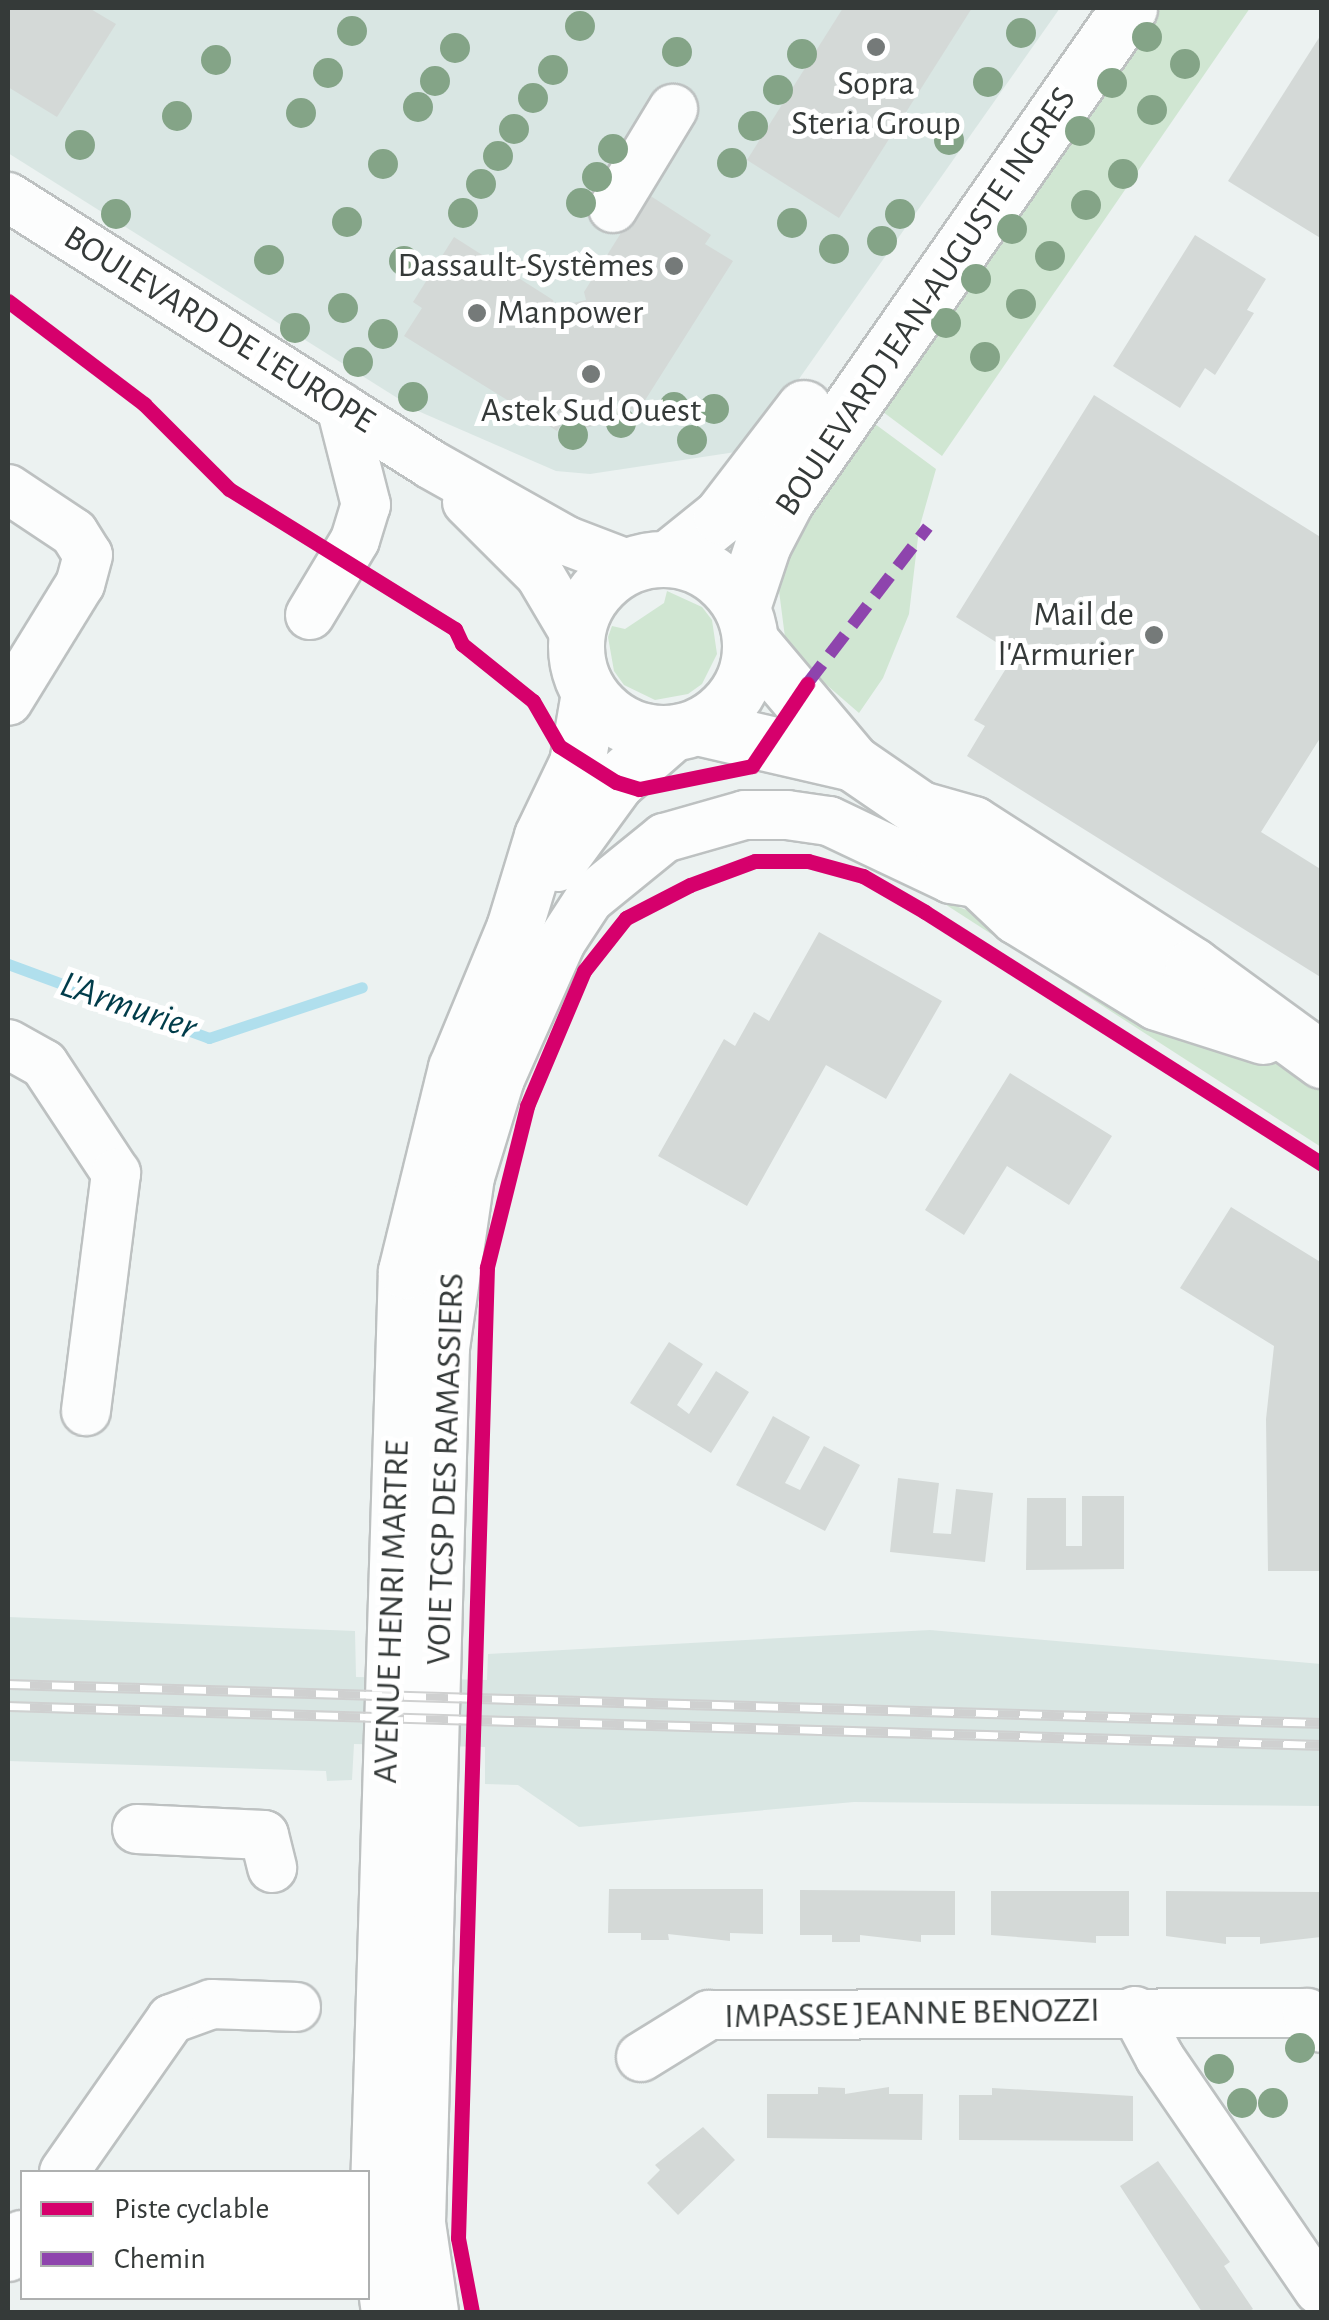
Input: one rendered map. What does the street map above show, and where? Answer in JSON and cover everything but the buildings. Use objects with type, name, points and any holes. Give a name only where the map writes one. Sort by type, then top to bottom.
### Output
[{"type":"main road","name":"BOULEVARD JEAN-AUGUSTE INGRES","points":[[650,561],[693,543],[752,482],[1082,8]]},
{"type":"main road","name":"BOULEVARD JEAN-AUGUSTE INGRES","points":[[746,624],[756,560],[786,500],[1129,8]]},
{"type":"main road","points":[[853,764],[684,730],[625,725],[590,693],[576,636],[593,593],[650,561],[712,572],[746,624],[853,764],[920,808],[974,824],[1193,966],[1310,1054]]},
{"type":"main road","points":[[684,730],[731,702],[750,663],[746,624]]},
{"type":"main road","name":"AVENUE HENRI MARTRE","points":[[389,2312],[377,2223],[400,1333],[406,1272],[456,1068],[514,928],[542,836],[577,763],[590,693]]},
{"type":"main road","name":"AVENUE HENRI MARTRE","points":[[514,928],[616,782],[684,730]]},
{"type":"main road","points":[[920,808],[977,883],[1017,916],[1157,1002],[1310,1054]]},
{"type":"street","points":[[613,208],[673,108]]},
{"type":"street","name":"BOULEVARD DE L'EUROPE","points":[[8,197],[430,464],[567,540],[650,561]]},
{"type":"street","points":[[310,615],[355,540],[366,505],[341,407]]},
{"type":"street","name":"BOULEVARD DE L'EUROPE","points":[[430,464],[540,576],[576,636]]},
{"type":"street","points":[[8,488],[74,533],[88,555],[80,584],[8,701]]},
{"type":"street","name":"VOIE TCSP DES RAMASSIERS","points":[[434,2312],[421,2223],[445,1348],[470,1177],[500,1080],[553,957],[589,898],[664,838],[745,815],[787,815],[830,822],[951,879],[977,883]]},
{"type":"street","points":[[8,1044],[44,1064],[116,1172],[86,1411]]},
{"type":"street","points":[[138,1828],[264,1835],[272,1868]]},
{"type":"street","points":[[65,2170],[171,2019],[212,2004],[296,2007]]},
{"type":"street","name":"IMPASSE JEANNE BENOZZI","points":[[1135,2011],[1160,2058],[1320,2294]]},
{"type":"street","name":"IMPASSE JEANNE BENOZZI","points":[[641,2057],[710,2015],[1306,2013],[1322,2028]]},
{"type":"shaded area","points":[[8,8],[1060,8],[749,450],[590,474],[556,471],[418,411],[8,153]]},
{"type":"shaded area","points":[[8,1617],[355,1631],[356,1677],[487,1680],[488,1654],[930,1630],[1321,1664],[1321,1806],[854,1802],[579,1827],[518,1785],[485,1784],[485,1747],[354,1744],[352,1780],[327,1781],[326,1771],[8,1761]]},
{"type":"green space","points":[[1146,8],[1250,8],[942,456],[871,403]]},
{"type":"green space","points":[[871,421],[936,469],[919,529],[909,614],[883,678],[859,713],[821,680],[816,684],[786,645],[778,583],[807,516]]},
{"type":"green space","points":[[667,591],[702,607],[712,620],[717,654],[702,684],[688,694],[655,700],[624,685],[614,671],[608,637],[612,626],[625,629],[664,603]]},
{"type":"green space","points":[[937,899],[980,915],[1321,1084],[1321,1147]]},
{"type":"waterway","name":"L'Armurier","points":[[8,964],[209,1038],[362,987]]},
{"type":"railway","points":[[8,1684],[1322,1723]]},
{"type":"railway","points":[[8,1706],[1322,1745]]},
{"type":"marked path","points":[[807,684],[928,527]]},
{"type":"cycle path","points":[[8,301],[144,404],[229,489],[455,629],[462,644],[533,701],[559,746],[616,782],[639,789],[752,766],[807,684]]},
{"type":"cycle path","points":[[472,2312],[458,2238],[487,1267],[527,1106],[584,971],[626,918],[690,885],[755,861],[808,861],[863,876],[925,912],[1322,1164]]},
{"type":"place","name":"Sopra Steria Group","points":[[876,47]]},
{"type":"place","name":"Dassault-Systèmes","points":[[674,266]]},
{"type":"place","name":"Manpower","points":[[477,313]]},
{"type":"place","name":"Astek Sud Ouest","points":[[591,374]]},
{"type":"place","name":"Mail de l'Armurier","points":[[1154,635]]}]
